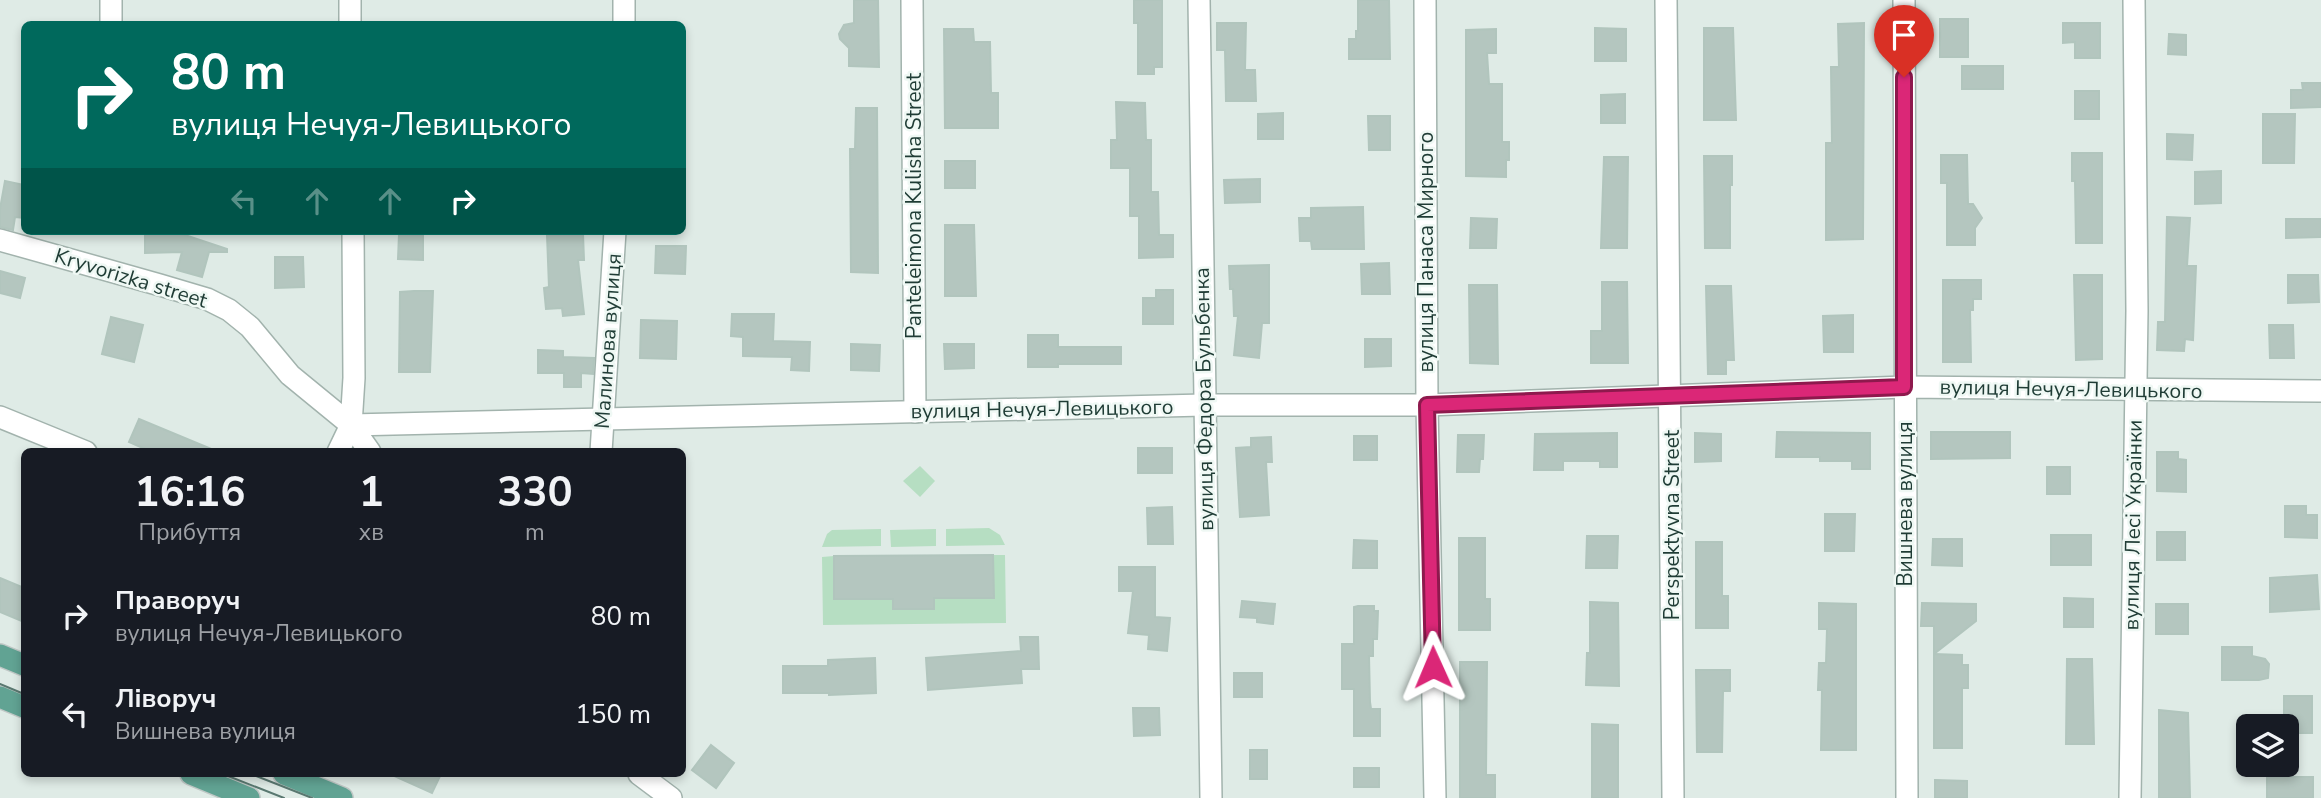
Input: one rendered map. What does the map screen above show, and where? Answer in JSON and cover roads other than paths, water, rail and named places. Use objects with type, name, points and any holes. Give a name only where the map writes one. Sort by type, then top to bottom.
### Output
[{"type":"main road","points":[[0,655],[21,664]]},
{"type":"main road","points":[[0,697],[21,706]]},
{"type":"main road","points":[[201,777],[250,798]]},
{"type":"main road","points":[[291,777],[342,798]]},
{"type":"street","points":[[111,0],[111,21]]},
{"type":"street","points":[[350,0],[350,21]]},
{"type":"street","points":[[624,0],[624,21]]},
{"type":"street","name":"Panteleimona Kulisha Street","points":[[912,0],[915,412]]},
{"type":"street","name":"вулиця Федора Бульбенка","points":[[1199,0],[1211,798]]},
{"type":"street","name":"вулиця Панаса Мирного","points":[[1425,0],[1427,405],[1435,798]]},
{"type":"street","name":"Perspektyvna Street","points":[[1666,0],[1673,798]]},
{"type":"street","name":"Вишнева вулиця","points":[[1904,0],[1907,798]]},
{"type":"street","name":"вулиця Лесі Українки","points":[[2130,798],[2137,311],[2134,0]]},
{"type":"street","points":[[340,448],[351,425],[354,378],[352,235]]},
{"type":"street","name":"Малинова вулиця","points":[[600,448],[615,235]]},
{"type":"street","name":"Kryvorizka street","points":[[0,240],[206,299],[229,310],[250,327],[290,375],[351,425],[367,448]]},
{"type":"street","name":"вулиця Нечуя-Левицького","points":[[351,425],[1204,405],[1427,405],[1904,387],[2321,391]]},
{"type":"street","points":[[0,417],[76,448]]},
{"type":"street","points":[[643,777],[671,798]]},
{"type":"tram line","points":[[0,684],[21,693]]},
{"type":"tram line","points":[[231,777],[284,798]]},
{"type":"tram line","points":[[259,777],[312,798]]}]
